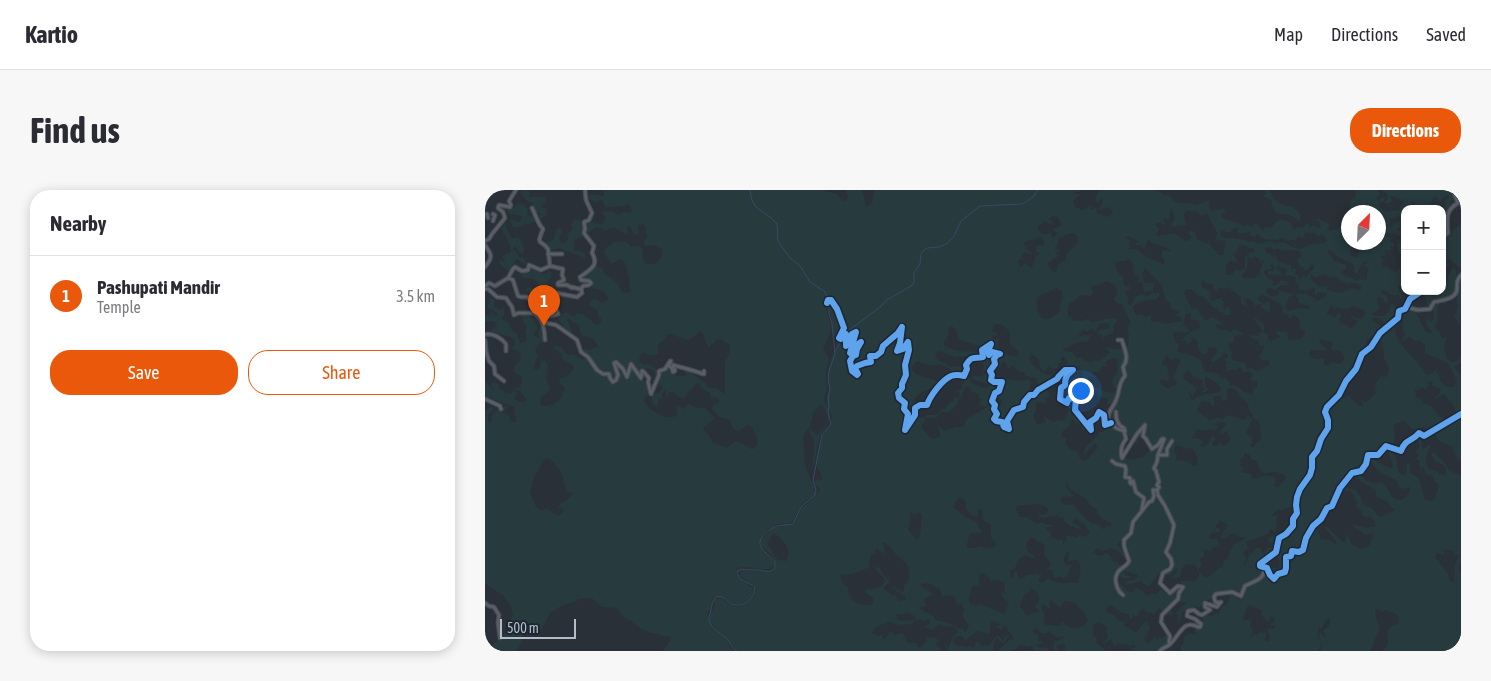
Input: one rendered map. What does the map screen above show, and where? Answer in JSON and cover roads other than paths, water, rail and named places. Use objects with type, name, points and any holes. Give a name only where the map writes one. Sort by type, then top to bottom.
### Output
[{"type":"street","points":[[485,266],[491,258],[491,254],[485,243],[505,218],[503,212],[498,208],[499,205],[510,207],[509,201],[516,190]]},
{"type":"street","points":[[545,340],[541,318],[534,313],[518,313],[514,315],[512,307],[505,297],[497,297],[485,287],[488,283],[495,286],[508,278],[513,268],[516,267],[522,271],[528,270],[529,265],[541,270],[550,266],[563,269],[562,275],[564,280],[558,283],[558,285],[582,288],[589,285],[591,283],[589,281],[581,280],[580,277],[594,266],[595,261],[592,252],[594,246],[584,233],[584,222],[589,220],[592,213],[586,200],[585,190]]},
{"type":"street","points":[[1446,234],[1448,233],[1446,221],[1451,208],[1458,202],[1453,190]]},
{"type":"street","points":[[532,208],[536,219],[543,229],[539,240],[548,249],[550,266]]},
{"type":"street","points":[[493,214],[495,215],[493,222]]},
{"type":"street","points":[[548,254],[562,254]]},
{"type":"street","points":[[1399,311],[1405,311],[1410,308],[1418,310],[1430,309],[1434,302],[1453,297],[1457,293],[1457,281],[1461,276]]},
{"type":"street","points":[[508,278],[513,280],[518,296],[527,296],[536,306],[534,313]]},
{"type":"street","points":[[541,318],[558,314],[555,307],[558,301],[556,292],[577,297],[582,293],[582,288]]},
{"type":"street","points":[[1399,311],[1405,309],[1410,299],[1416,295]]},
{"type":"street","points":[[827,303],[830,300],[837,309],[844,328],[839,338],[841,339],[846,334],[846,346],[852,334],[856,332],[850,352],[861,342],[856,355],[849,361],[852,371],[857,375],[855,368],[865,362],[871,362],[870,356],[880,354],[882,352],[881,348],[902,327],[897,351],[903,349],[908,342],[909,350],[905,364],[906,375],[902,388],[898,392],[899,398],[905,403],[905,410],[908,414],[905,430],[915,415],[915,408],[920,405],[927,405],[937,388],[951,376],[964,376],[967,369],[966,365],[970,359],[973,357],[983,357],[982,350],[991,344],[988,350],[989,355],[992,352],[1000,354],[994,359],[995,364],[990,371],[993,375],[991,380],[1002,382],[999,391],[995,393],[992,401],[997,414],[995,420],[1002,423],[1004,427],[1009,429],[1007,423],[1011,414],[1023,407],[1024,402],[1030,395],[1034,395],[1038,390],[1053,383],[1064,370],[1072,370],[1065,378],[1065,385],[1061,388],[1060,399],[1067,403],[1069,398],[1076,400],[1075,410],[1091,430],[1090,422],[1096,418],[1099,412],[1104,416],[1104,424],[1111,424]]},
{"type":"street","points":[[1399,311],[1399,318],[1381,333],[1371,347],[1362,354],[1339,394],[1327,407],[1325,412],[1328,428],[1321,439],[1317,452],[1312,457],[1310,476],[1300,489],[1297,497],[1297,513],[1293,519],[1293,526],[1286,534],[1279,538],[1276,552],[1259,565],[1268,569],[1273,578],[1285,572],[1286,557],[1291,556],[1292,550],[1299,552],[1303,550],[1306,538],[1313,526],[1327,508],[1333,506],[1338,490],[1352,473],[1361,471],[1366,464],[1368,455],[1377,455],[1386,446],[1401,451],[1406,442],[1419,433],[1423,436],[1461,414]]},
{"type":"street","points":[[542,322],[556,324],[577,340],[581,352],[599,372],[609,374],[613,382],[618,375],[615,362],[618,363],[627,376],[631,364],[642,378],[643,371],[649,378],[647,382],[651,394],[659,372],[665,369],[670,361],[669,366],[673,368],[673,372],[675,371],[673,365],[703,374],[704,371]]},
{"type":"street","points":[[485,335],[491,334],[501,339],[506,344],[506,351]]},
{"type":"street","points":[[485,340],[486,351],[489,361],[494,366],[495,374],[504,381]]},
{"type":"street","points":[[1118,340],[1122,340],[1126,351],[1126,363],[1123,367],[1125,376],[1120,380],[1116,401],[1110,408],[1108,420],[1118,429],[1124,431],[1125,436]]},
{"type":"street","points":[[485,398],[500,406],[501,410]]},
{"type":"street","points":[[1116,412],[1116,418],[1120,426],[1124,428],[1126,439],[1122,445],[1121,453],[1123,458],[1145,424],[1143,436],[1152,449],[1158,446],[1161,439],[1164,439],[1154,468],[1157,471],[1159,482],[1157,485],[1159,487],[1157,490],[1158,495],[1172,518],[1174,527],[1166,552],[1171,559],[1172,565],[1162,575],[1160,584],[1170,593],[1177,586],[1183,587],[1178,599],[1162,616],[1161,622],[1170,636],[1170,644]]},
{"type":"street","points":[[1158,455],[1167,455],[1167,449],[1172,441]]},
{"type":"street","points":[[1112,461],[1125,466],[1127,470],[1125,477],[1130,478],[1129,482],[1131,484],[1133,481],[1136,492],[1144,498],[1142,511]]},
{"type":"street","points":[[1123,595],[1118,589],[1116,577],[1118,572],[1129,561],[1124,540],[1131,533],[1133,522],[1149,502],[1153,501],[1153,490],[1157,490]]},
{"type":"street","points":[[1160,651],[1161,648],[1176,639],[1180,631],[1189,624],[1200,627],[1201,624],[1198,621],[1186,615],[1187,611],[1193,609],[1200,615],[1204,614],[1210,610],[1205,607],[1205,603],[1215,607],[1221,603],[1215,601],[1214,596],[1217,594],[1231,592],[1241,596],[1245,586],[1259,580],[1263,576],[1265,570],[1263,567]]},
{"type":"street","points":[[485,603],[494,607],[499,615],[500,638]]},
{"type":"waterway","points":[[737,651],[710,623],[709,618],[713,602],[718,596],[735,605],[746,603],[749,600],[754,594],[755,587],[741,579],[737,571],[741,569],[772,571],[775,562],[761,547],[760,541],[762,537],[774,527],[793,524],[801,507],[815,495],[816,490],[813,480],[822,435],[831,424],[828,411],[830,389],[828,379],[835,354],[829,314],[829,298],[824,291],[810,282],[800,266],[790,258],[778,241],[777,224],[756,207],[750,190]]},
{"type":"waterway","points":[[847,332],[887,300],[911,286],[914,283],[914,273],[920,264],[923,251],[927,248],[946,244],[953,238],[961,221],[980,206],[1023,204],[1034,196],[1038,190]]},
{"type":"waterway","points":[[835,351],[842,340]]},
{"type":"place","name":"Pashupati Mandir","points":[[544,326]]}]
